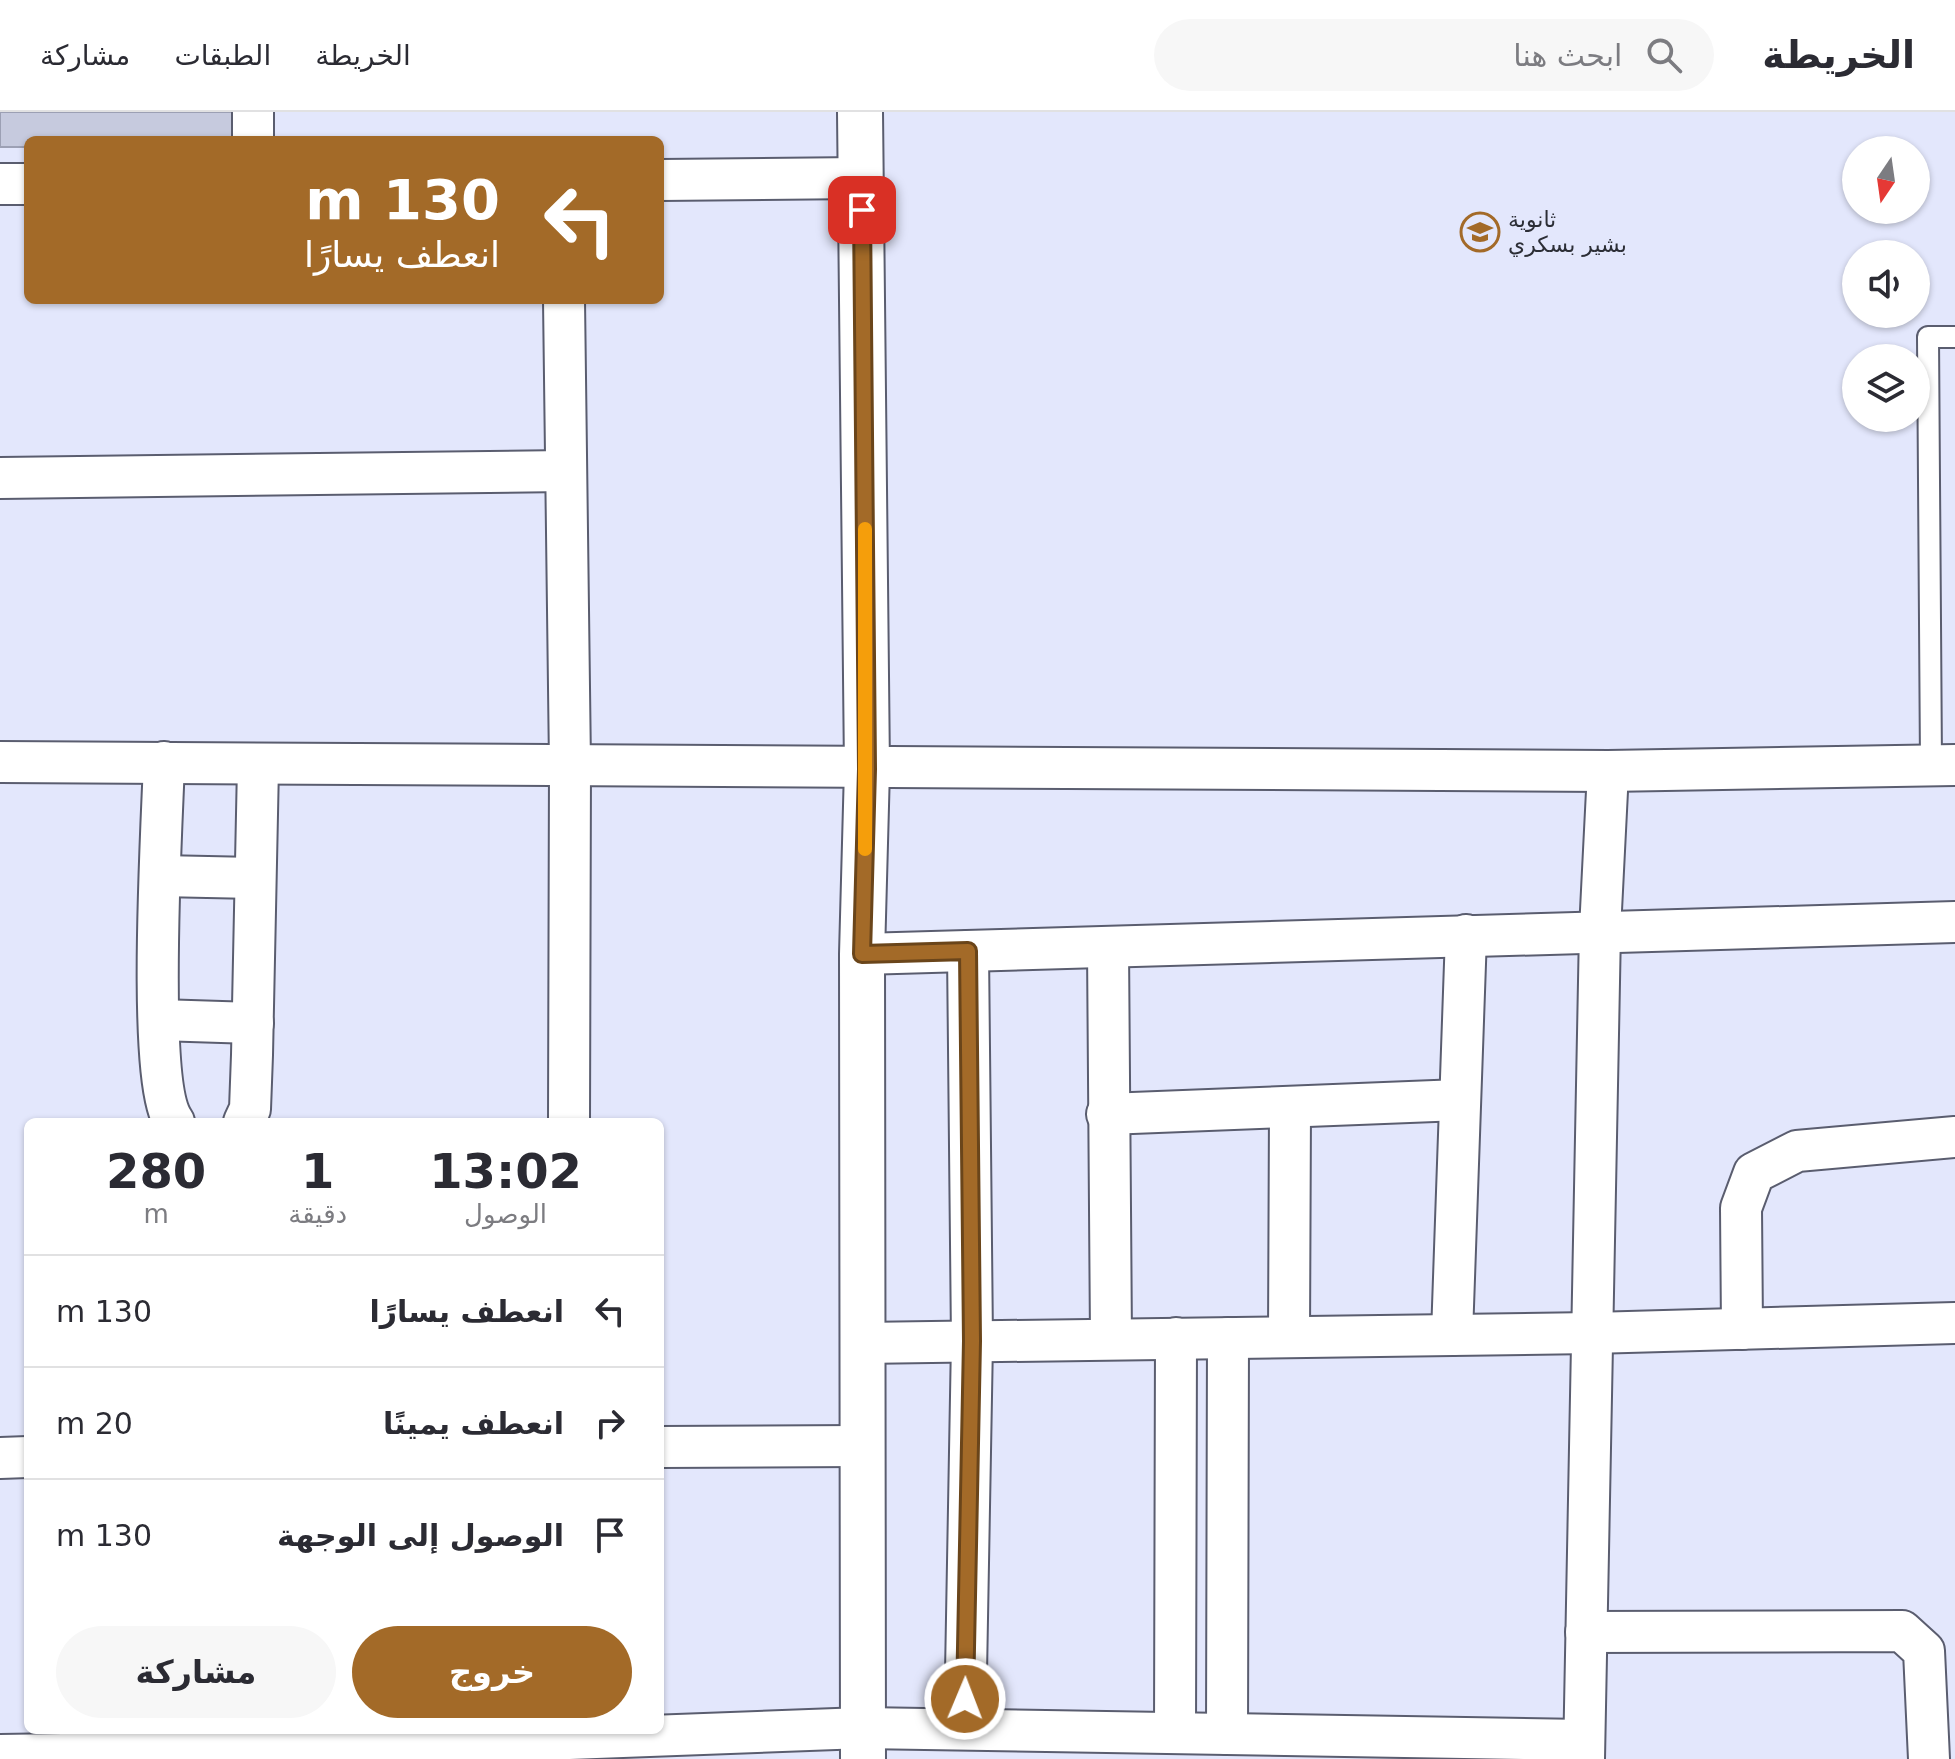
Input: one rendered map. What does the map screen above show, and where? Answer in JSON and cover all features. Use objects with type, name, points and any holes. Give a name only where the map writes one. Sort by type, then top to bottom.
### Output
[{"type":"street","points":[[253,112],[253,136]]},
{"type":"street","points":[[860,112],[867,769],[862,954],[863,1743]]},
{"type":"street","points":[[664,180],[861,178]]},
{"type":"street","points":[[0,184],[24,184]]},
{"type":"street","points":[[564,304],[570,764],[569,1118]]},
{"type":"street","points":[[0,478],[566,471]]},
{"type":"street","points":[[0,762],[164,762],[258,766],[570,764],[867,769],[1608,771],[1943,765]]},
{"type":"street","points":[[164,762],[159,1020],[164,1100],[172,1118]]},
{"type":"street","points":[[246,1118],[250,1109],[253,1023],[258,766]]},
{"type":"street","points":[[0,1755],[249,1755],[863,1743],[965,1729],[1227,1734],[1584,1749],[1600,930],[1608,771]]},
{"type":"street","points":[[161,876],[254,878]]},
{"type":"street","points":[[862,954],[1955,922]]},
{"type":"street","points":[[1452,1335],[1466,935]]},
{"type":"street","points":[[1108,947],[1111,1339]]},
{"type":"street","points":[[965,1729],[972,1341],[968,951]]},
{"type":"street","points":[[159,1020],[253,1023]]},
{"type":"street","points":[[1107,1114],[1460,1100]]},
{"type":"street","points":[[1289,1337],[1290,1108]]},
{"type":"street","points":[[1742,1329],[1741,1208],[1754,1173],[1797,1151],[1955,1137]]},
{"type":"street","points":[[862,1343],[1592,1333],[1955,1323]]},
{"type":"street","points":[[1175,1733],[1176,1338]]},
{"type":"street","points":[[1227,1734],[1228,1338]]},
{"type":"street","points":[[664,1447],[861,1446]]},
{"type":"street","points":[[0,1458],[24,1457]]},
{"type":"street","points":[[1586,1632],[1902,1631],[1924,1651],[1929,1759]]},
{"type":"lane","points":[[1943,765],[1928,337],[1955,337]]},
{"type":"building","points":[[0,112],[234,112],[234,136],[24,136],[24,147],[0,147]]},
{"type":"slow traffic","points":[[865,529],[865,849]]},
{"type":"place","name":"ثانوية بشير بسكري","points":[[1480,232]]},
{"type":"route","points":[[862,210],[867,769],[862,954],[968,951],[972,1341],[965,1699]]}]
